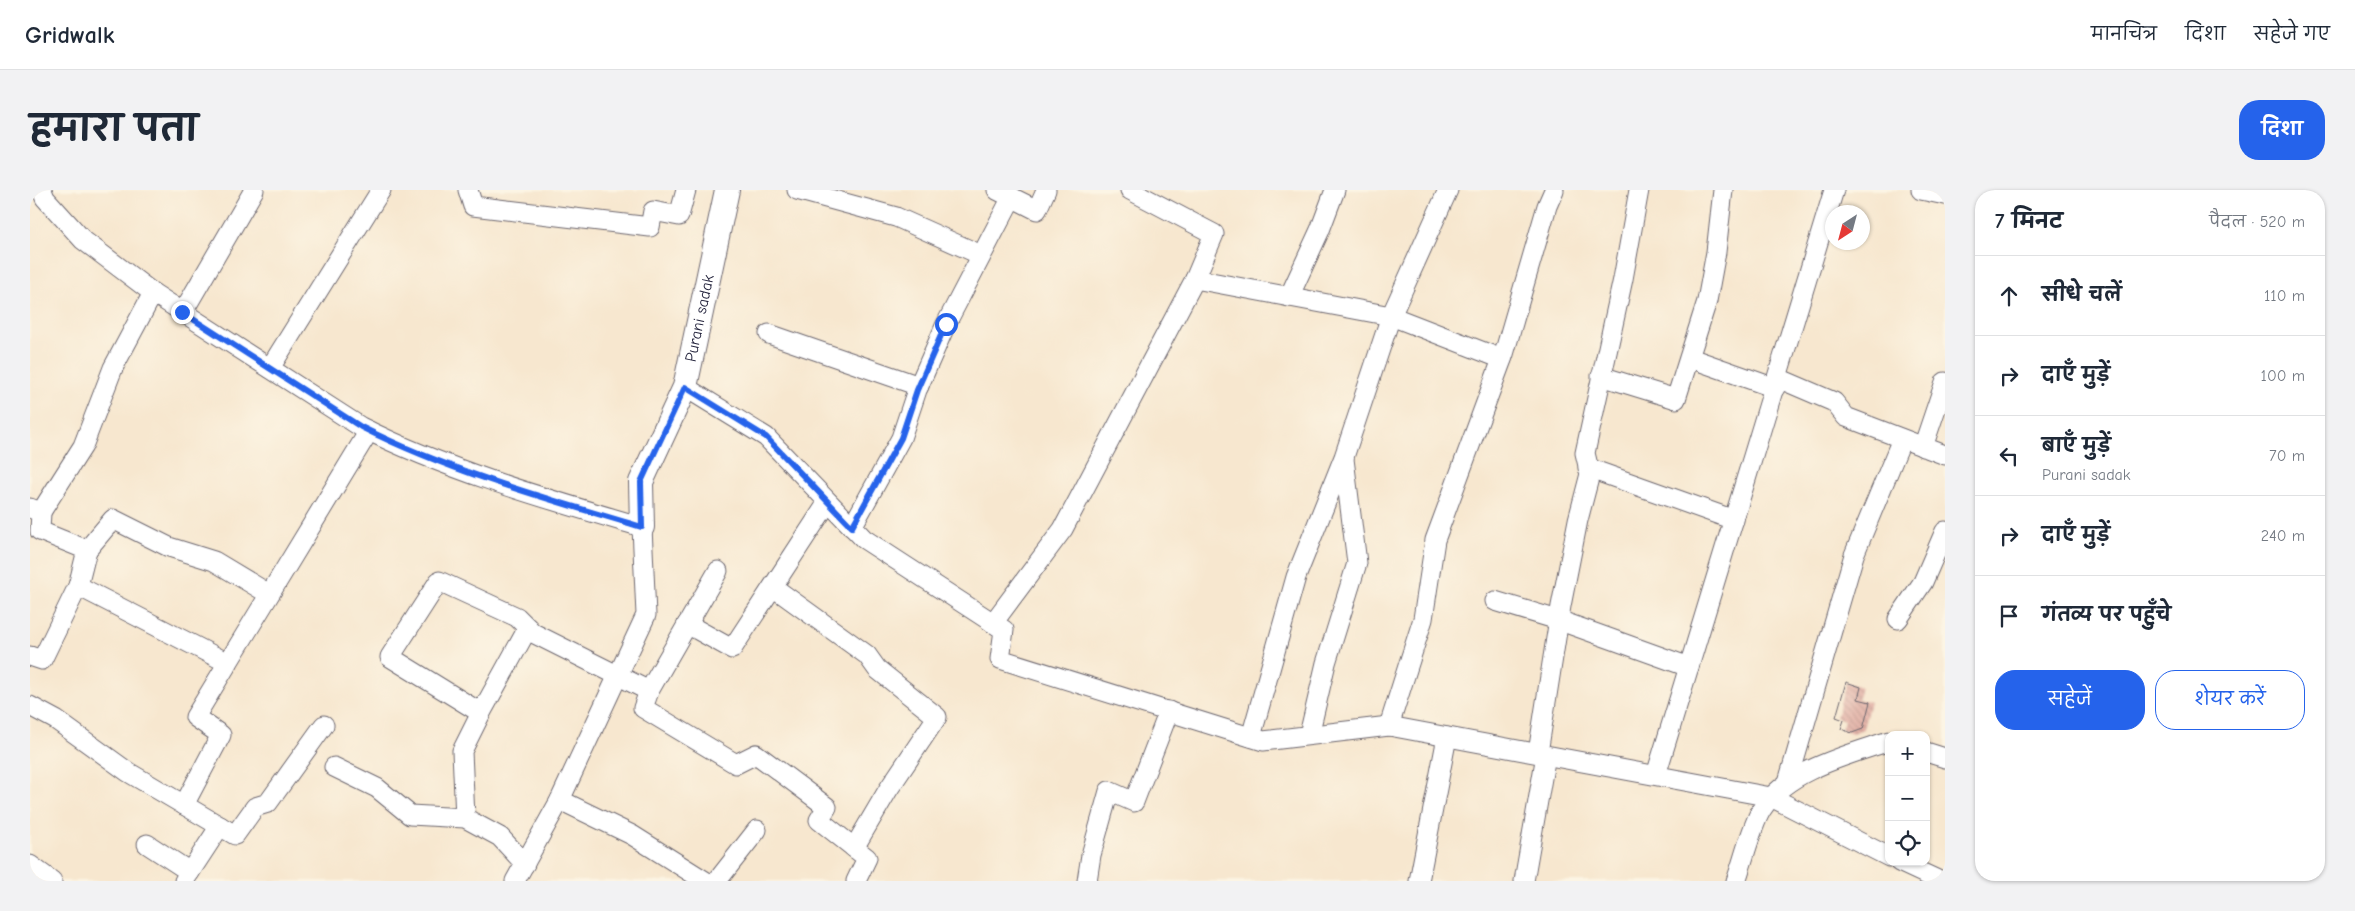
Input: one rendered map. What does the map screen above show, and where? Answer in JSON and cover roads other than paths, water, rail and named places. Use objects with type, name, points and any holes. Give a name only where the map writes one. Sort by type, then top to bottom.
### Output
[{"type":"main road","name":"Purani sadak","points":[[642,527],[641,482],[685,387],[727,190]]},
{"type":"street","points":[[42,190],[45,198],[83,240],[153,293],[369,431],[449,466],[518,490],[642,527],[646,615],[560,800],[515,881]]},
{"type":"street","points":[[182,312],[254,190]]},
{"type":"street","points":[[270,368],[381,190]]},
{"type":"street","points":[[468,190],[473,206],[650,227],[654,211],[678,216],[686,190]]},
{"type":"street","points":[[798,190],[896,218],[981,254]]},
{"type":"street","points":[[852,527],[901,438],[919,386],[946,324],[981,254],[1004,194],[1037,210],[1046,190]]},
{"type":"street","points":[[993,623],[1063,529],[1195,279],[1214,234],[1130,190]]},
{"type":"street","points":[[1289,297],[1336,190]]},
{"type":"street","points":[[1251,737],[1296,577],[1344,457],[1391,316],[1448,190]]},
{"type":"street","points":[[1389,726],[1423,620],[1435,540],[1502,359],[1554,190]]},
{"type":"street","points":[[1524,881],[1558,620],[1578,520],[1590,474],[1585,453],[1623,279],[1639,190]]},
{"type":"street","points":[[1601,376],[1676,399],[1707,301],[1716,252],[1723,190]]},
{"type":"street","points":[[1656,775],[1834,190]]},
{"type":"street","points":[[1921,190],[1945,195]]},
{"type":"street","points":[[1195,279],[1391,316],[1502,359]]},
{"type":"street","points":[[87,550],[40,531],[36,510],[83,446],[113,368],[153,293]]},
{"type":"street","points":[[769,334],[919,386]]},
{"type":"street","points":[[1690,358],[1834,402],[1846,417],[1945,455]]},
{"type":"street","points":[[1923,447],[1945,382]]},
{"type":"street","points":[[685,387],[766,437],[864,539],[1004,630],[1000,659],[1263,741],[1389,726],[1771,796],[1885,855]]},
{"type":"street","points":[[184,805],[222,735],[195,717],[369,431]]},
{"type":"street","points":[[1788,782],[1854,555],[1902,439]]},
{"type":"street","points":[[1309,736],[1326,664],[1357,563],[1344,457]]},
{"type":"street","points":[[1588,468],[1734,520]]},
{"type":"street","points":[[687,624],[732,649],[828,502]]},
{"type":"street","points":[[30,656],[42,660],[78,586],[87,550],[113,519],[168,547],[214,561],[269,594]]},
{"type":"street","points":[[1898,620],[1923,582],[1945,531]]},
{"type":"street","points":[[718,571],[649,691],[643,708],[736,764],[756,754],[827,807],[819,820],[867,858],[856,881]]},
{"type":"street","points":[[481,713],[390,657],[440,581],[517,617],[533,633],[649,691]]},
{"type":"street","points":[[78,586],[228,663]]},
{"type":"street","points":[[773,587],[868,654],[877,669],[936,716],[888,790],[854,848]]},
{"type":"street","points":[[1495,601],[1558,620],[1689,668]]},
{"type":"street","points":[[465,818],[462,751],[528,628]]},
{"type":"street","points":[[30,706],[56,720],[128,772],[235,835],[255,807],[268,803],[324,725]]},
{"type":"street","points":[[1087,881],[1091,855],[1109,791],[1134,802],[1169,711]]},
{"type":"street","points":[[1419,881],[1447,737]]},
{"type":"street","points":[[1736,881],[1761,810],[1771,796],[1788,782],[1824,764],[1885,741]]},
{"type":"street","points":[[1930,753],[1945,758]]},
{"type":"street","points":[[334,767],[377,788],[410,815],[465,818],[500,837],[525,864]]},
{"type":"street","points":[[560,800],[632,835],[705,881]]},
{"type":"street","points":[[147,844],[187,876],[220,826]]},
{"type":"street","points":[[718,881],[757,830]]},
{"type":"street","points":[[30,865],[52,881]]},
{"type":"street","points":[[1904,870],[1940,881]]}]
